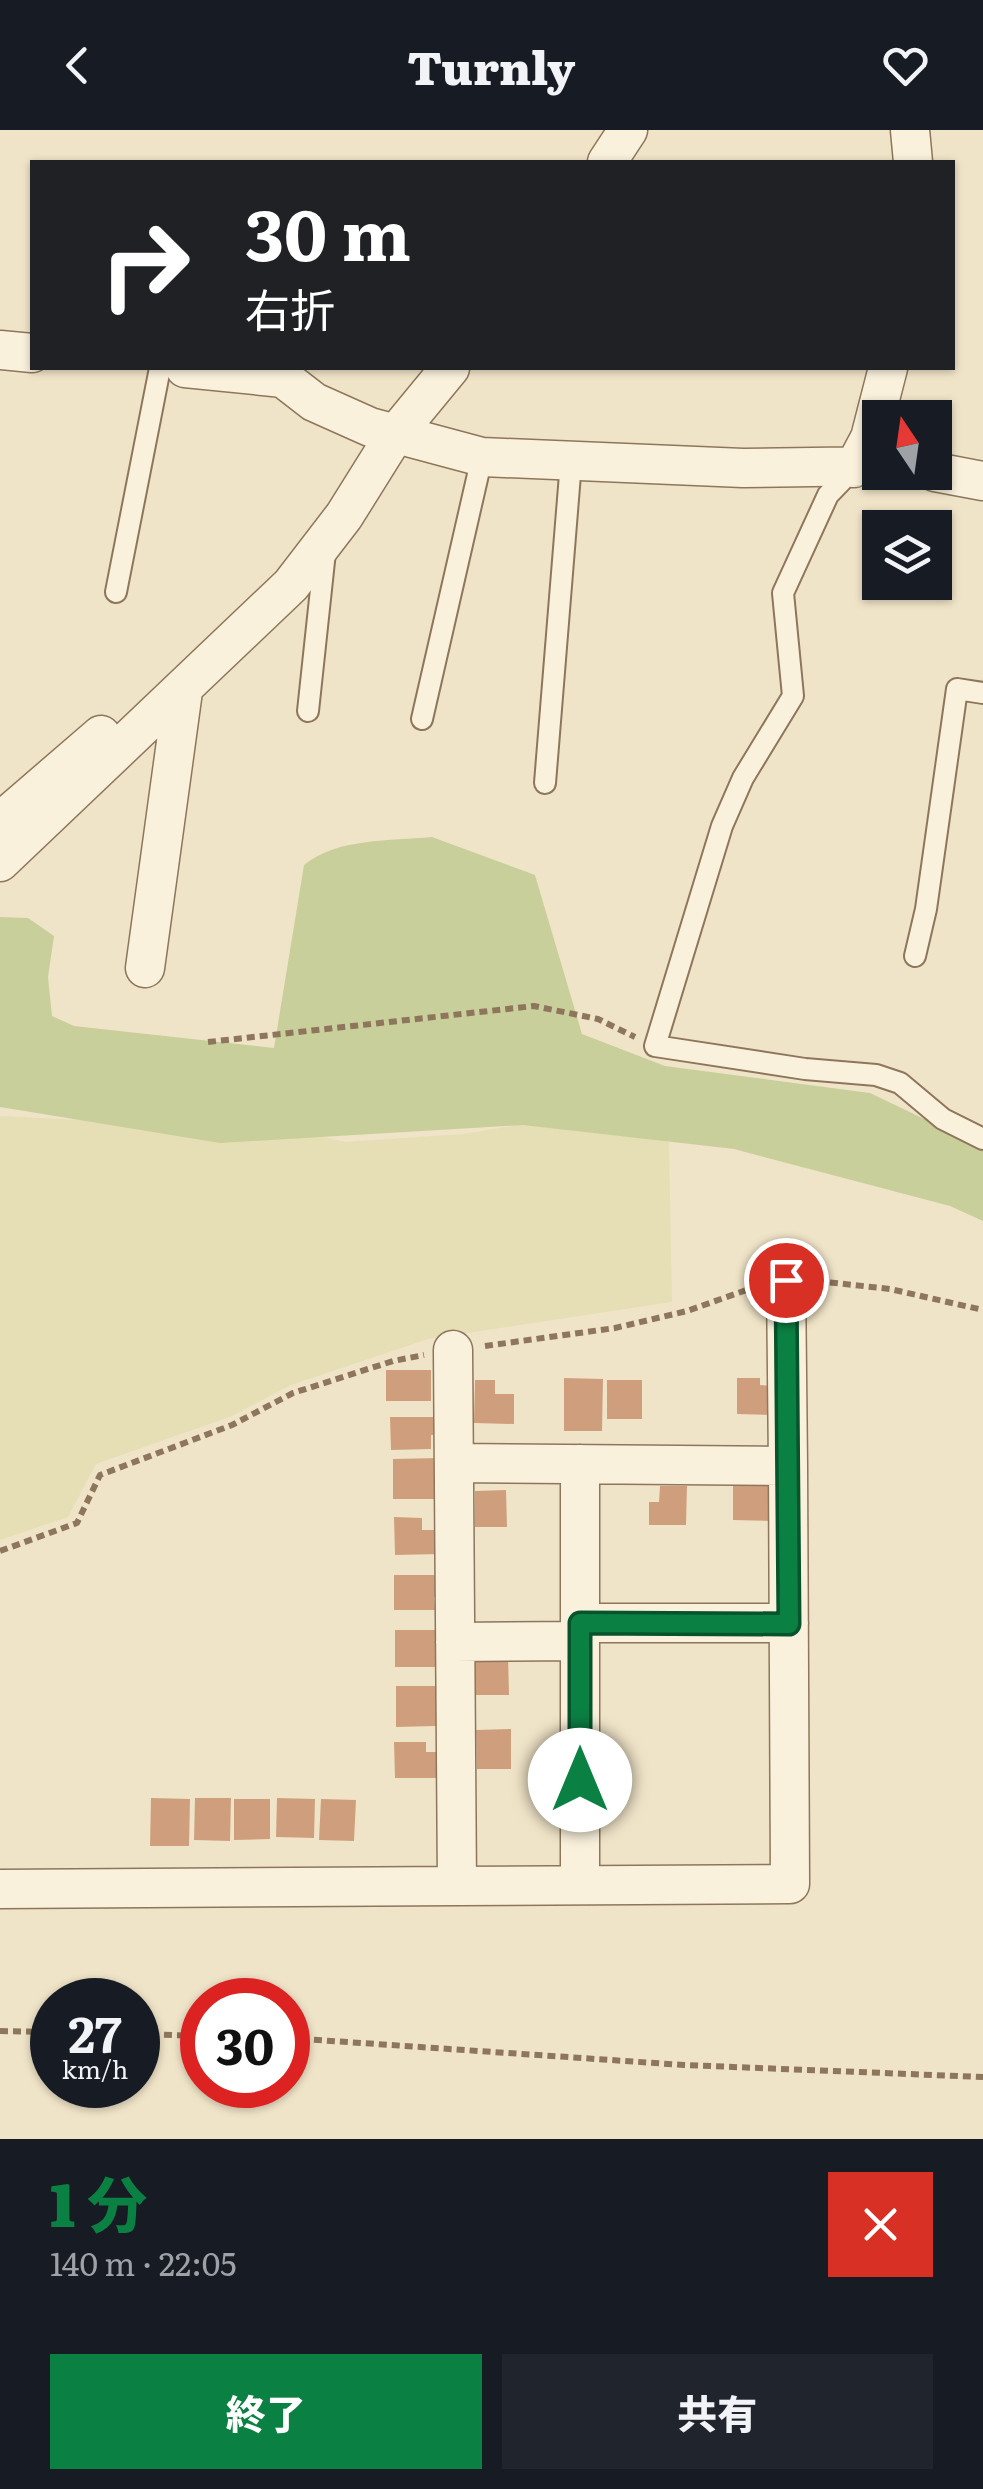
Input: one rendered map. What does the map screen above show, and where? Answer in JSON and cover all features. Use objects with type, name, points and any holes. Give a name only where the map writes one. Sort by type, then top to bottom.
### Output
[{"type":"street","points":[[607,160],[628,130]]},
{"type":"street","points":[[910,130],[914,160]]},
{"type":"street","points":[[0,350],[30,353]]},
{"type":"street","points":[[205,370],[283,378],[314,402],[394,436],[482,457],[862,467]]},
{"type":"street","points":[[0,862],[291,585],[326,540],[394,436],[448,370]]},
{"type":"street","points":[[880,400],[887,370]]},
{"type":"street","points":[[952,475],[983,481]]},
{"type":"street","points":[[0,822],[84,749],[291,585]]},
{"type":"street","points":[[145,968],[183,691]]},
{"type":"street","points":[[0,1890],[790,1884],[786,1280]]},
{"type":"street","points":[[453,1350],[457,1886]]},
{"type":"street","points":[[455,1463],[788,1466]]},
{"type":"street","points":[[580,1464],[580,1885]]},
{"type":"street","points":[[456,1642],[580,1632],[789,1624]]},
{"type":"lane","points":[[116,592],[160,370]]},
{"type":"lane","points":[[422,719],[482,457]]},
{"type":"lane","points":[[545,783],[571,462]]},
{"type":"lane","points":[[862,471],[828,496],[783,593],[794,696],[742,778],[722,826],[654,1046],[805,1069],[876,1075],[900,1083],[943,1118],[983,1140]]},
{"type":"lane","points":[[308,711],[326,540]]},
{"type":"lane","points":[[914,956],[926,910],[957,689],[983,693]]},
{"type":"path","points":[[208,1042],[534,1006],[598,1019],[654,1046]]},
{"type":"path","points":[[0,2031],[30,2032]]},
{"type":"path","points":[[310,2040],[684,2065],[983,2076]]},
{"type":"shaded area","points":[[0,1116],[199,1126],[274,1125],[345,1142],[463,1134],[549,1120],[669,1142],[672,1302],[428,1339],[291,1385],[232,1416],[96,1464],[68,1517],[0,1540]]},
{"type":"green space","points":[[432,837],[535,875],[582,1034],[665,1066],[870,1093],[983,1147],[983,1221],[950,1206],[734,1149],[523,1125],[220,1143],[0,1107],[0,917],[28,918],[54,936],[48,977],[52,1016],[74,1026],[274,1048],[304,865],[348,845]]},
{"type":"building","points":[[386,1370],[431,1370],[431,1401],[386,1401]]},
{"type":"building","points":[[564,1378],[603,1379],[602,1431],[564,1431]]},
{"type":"building","points":[[737,1378],[760,1378],[760,1385],[776,1386],[775,1415],[737,1414]]},
{"type":"building","points":[[475,1380],[495,1380],[495,1394],[514,1394],[514,1424],[474,1423]]},
{"type":"building","points":[[607,1380],[642,1380],[642,1419],[607,1419]]},
{"type":"building","points":[[390,1417],[440,1417],[440,1435],[431,1435],[431,1449],[391,1450]]},
{"type":"building","points":[[439,1458],[440,1499],[393,1499],[393,1459]]},
{"type":"building","points":[[733,1485],[773,1485],[773,1521],[733,1520]]},
{"type":"building","points":[[660,1486],[687,1486],[686,1525],[649,1525],[649,1502],[659,1502]]},
{"type":"building","points":[[506,1490],[507,1527],[475,1527],[475,1491]]},
{"type":"building","points":[[394,1517],[422,1518],[422,1530],[440,1530],[441,1554],[395,1555]]},
{"type":"building","points":[[394,1575],[443,1575],[443,1597],[434,1597],[435,1610],[394,1610]]},
{"type":"building","points":[[395,1630],[440,1630],[441,1667],[395,1667]]},
{"type":"building","points":[[473,1654],[508,1654],[509,1695],[473,1695]]},
{"type":"building","points":[[396,1686],[436,1686],[436,1726],[396,1727]]},
{"type":"building","points":[[511,1729],[511,1769],[477,1769],[476,1730]]},
{"type":"building","points":[[394,1742],[426,1742],[426,1752],[442,1752],[443,1778],[395,1778]]},
{"type":"building","points":[[151,1798],[190,1799],[189,1846],[150,1846]]},
{"type":"building","points":[[195,1798],[231,1798],[230,1841],[194,1840]]},
{"type":"building","points":[[277,1798],[315,1799],[314,1838],[276,1837]]},
{"type":"building","points":[[234,1799],[270,1799],[270,1839],[234,1840]]},
{"type":"building","points":[[321,1799],[356,1800],[354,1841],[319,1840]]},
{"type":"route","points":[[580,1780],[580,1623],[789,1624],[786,1280]]}]
